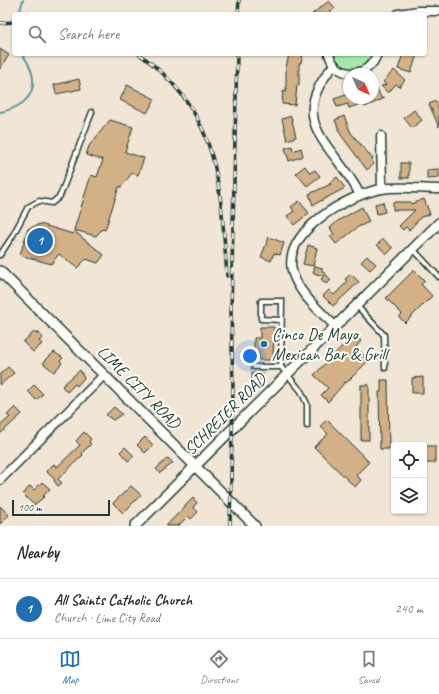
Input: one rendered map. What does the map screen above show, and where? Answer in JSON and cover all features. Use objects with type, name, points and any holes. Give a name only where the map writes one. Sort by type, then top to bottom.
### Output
[{"type":"street","points":[[411,12],[439,11]]},
{"type":"street","points":[[330,56],[334,65],[342,72],[357,74],[369,68],[376,56]]},
{"type":"street","points":[[334,65],[326,74],[316,93],[313,118],[327,149],[350,178],[360,195]]},
{"type":"street","points":[[381,136],[382,189]]},
{"type":"street","points":[[335,326],[303,292],[297,283],[292,269],[292,259],[298,240],[307,228],[327,214],[360,195],[382,189],[439,189]]},
{"type":"street","name":"SCHREIER ROAD","points":[[135,526],[439,223]]},
{"type":"street","name":"LIME CITY ROAD","points":[[0,271],[255,526]]},
{"type":"street","points":[[0,480],[104,375]]},
{"type":"lane","points":[[0,255],[12,237],[28,207],[38,201],[52,203],[60,196],[92,112]]},
{"type":"lane","points":[[413,249],[439,277]]},
{"type":"lane","points":[[281,320],[261,319],[261,301],[282,301],[280,367],[301,391],[307,404],[307,426]]},
{"type":"lane","points":[[356,305],[384,335],[385,368]]},
{"type":"lane","points":[[254,366],[280,367]]},
{"type":"green space","points":[[333,56],[372,56],[365,66],[361,68],[347,68]]},
{"type":"building","points":[[329,1],[335,8],[330,12],[315,12]]},
{"type":"building","points":[[0,49],[9,55],[0,69]]},
{"type":"building","points":[[289,56],[303,56],[301,63],[299,63],[299,85],[297,85],[295,105],[282,104],[283,91],[286,92],[286,68]]},
{"type":"building","points":[[402,56],[416,56],[411,73],[398,69]]},
{"type":"building","points":[[394,70],[405,80],[399,87],[396,84],[388,93],[381,86],[386,85],[383,82]]},
{"type":"building","points":[[79,79],[81,89],[56,94],[54,85]]},
{"type":"building","points":[[127,85],[155,99],[147,113],[120,100]]},
{"type":"building","points":[[379,93],[381,98],[385,98],[379,101]]},
{"type":"building","points":[[343,96],[343,104],[348,104],[337,107],[334,99]]},
{"type":"building","points":[[436,101],[439,109],[439,127],[429,104]]},
{"type":"building","points":[[348,104],[360,104],[349,108]]},
{"type":"building","points":[[364,104],[372,104],[365,107]]},
{"type":"building","points":[[414,110],[422,120],[412,128],[404,118]]},
{"type":"building","points":[[291,116],[296,137],[287,140],[282,119]]},
{"type":"building","points":[[344,116],[351,133],[373,159],[371,160],[374,164],[367,170],[341,135],[335,120]]},
{"type":"building","points":[[110,120],[133,127],[125,152],[144,158],[138,175],[132,173],[121,187],[119,187],[105,230],[102,229],[96,236],[74,230],[91,175],[97,177],[103,160],[86,155],[89,146]]},
{"type":"building","points":[[292,146],[293,151],[301,148],[303,156],[289,161],[285,148]]},
{"type":"building","points":[[401,163],[409,163],[409,178],[401,178]]},
{"type":"building","points":[[305,166],[310,173],[315,170],[320,176],[307,186],[296,173]]},
{"type":"building","points":[[439,169],[439,178],[427,179],[427,170]]},
{"type":"building","points":[[337,177],[345,188],[313,205],[309,194],[331,184],[329,183]]},
{"type":"building","points":[[424,199],[430,214],[421,217],[409,230],[406,227],[403,230],[399,226],[415,210],[393,210],[393,202],[411,202],[411,204]]},
{"type":"building","points":[[299,201],[309,213],[294,225],[287,216],[294,211],[291,207]]},
{"type":"building","points":[[383,202],[385,212],[377,214],[375,204]]},
{"type":"building","points":[[362,207],[369,222],[358,227],[336,244],[330,236],[334,234],[330,228],[339,220]]},
{"type":"building","points":[[40,224],[73,234],[74,231],[104,255],[98,263],[86,259],[77,268],[59,254],[51,264],[20,255],[28,229]]},
{"type":"building","points":[[269,237],[284,243],[280,255],[274,253],[271,261],[261,257]]},
{"type":"building","points":[[383,239],[393,248],[387,254],[377,245]]},
{"type":"building","points":[[308,245],[317,248],[313,266],[303,264]]},
{"type":"building","points":[[367,256],[376,264],[370,270],[361,262]]},
{"type":"building","points":[[315,266],[322,268],[331,280],[326,284],[321,279],[324,276],[313,273]]},
{"type":"building","points":[[414,270],[425,281],[421,284],[432,296],[405,323],[399,317],[402,314],[386,298]]},
{"type":"building","points":[[351,274],[359,282],[333,306],[323,296],[329,290],[334,295],[347,282],[345,279]]},
{"type":"building","name":"Cinco De Mayo Mexican Bar & Grill","points":[[260,327],[274,327],[273,360],[259,360],[259,351],[254,351],[254,338],[260,338]]},
{"type":"building","points":[[34,332],[36,334],[38,332],[43,338],[39,341],[42,344],[33,352],[23,342]]},
{"type":"building","points":[[354,334],[361,341],[356,347],[369,360],[346,383],[345,382],[328,402],[321,395],[328,388],[314,375]]},
{"type":"building","points":[[54,352],[63,358],[60,361],[62,363],[54,372],[43,363]]},
{"type":"building","points":[[8,367],[14,373],[0,385],[0,374]]},
{"type":"building","points":[[80,370],[84,378],[77,386],[75,384],[67,392],[62,386]]},
{"type":"building","points":[[252,373],[263,373],[262,385],[252,385]]},
{"type":"building","points":[[423,377],[423,393],[412,393],[412,378]]},
{"type":"building","points":[[381,380],[388,380],[389,449],[380,449],[379,392],[381,392]]},
{"type":"building","points":[[34,385],[43,394],[36,400],[28,391]]},
{"type":"building","points":[[361,385],[369,385],[369,440],[361,440]]},
{"type":"building","points":[[15,407],[22,414],[0,434],[0,426],[10,417],[7,415]]},
{"type":"building","points":[[114,407],[122,414],[113,420],[106,415]]},
{"type":"building","points":[[327,420],[369,462],[356,475],[361,480],[355,487],[314,447],[328,434],[320,426]]},
{"type":"building","points":[[84,432],[91,439],[89,442],[91,444],[82,453],[83,455],[58,479],[62,483],[58,486],[54,481],[55,480],[46,471],[54,464],[57,467],[80,445],[76,441]]},
{"type":"building","points":[[145,437],[153,445],[145,453],[137,445]]},
{"type":"building","points":[[427,446],[435,446],[435,463],[427,463]]},
{"type":"building","points":[[125,447],[134,456],[128,461],[120,452]]},
{"type":"building","points":[[168,458],[173,463],[160,473],[156,469]]},
{"type":"building","points":[[42,482],[50,489],[43,496],[44,497],[34,505],[23,494],[30,486],[34,490]]},
{"type":"building","points":[[131,486],[141,495],[123,513],[113,503]]},
{"type":"building","points":[[193,498],[197,503],[193,507],[198,512],[191,519],[188,516],[178,526],[166,526]]},
{"type":"building","points":[[0,506],[9,515],[0,524]]},
{"type":"waterway","points":[[20,12],[23,0]]},
{"type":"waterway","points":[[0,112],[12,109],[21,104],[28,98],[32,90],[32,73],[23,56]]},
{"type":"railway","points":[[238,12],[239,0]]},
{"type":"railway","points":[[0,23],[12,22]]},
{"type":"railway","points":[[141,56],[166,76],[186,100],[201,126],[211,153],[218,182],[227,276]]},
{"type":"railway","points":[[230,526],[233,387],[231,311],[237,56]]},
{"type":"place","name":"All Saints Catholic Church","points":[[40,241]]},
{"type":"place","name":"Cinco De Mayo Mexican Bar & Grill","points":[[264,344]]}]
